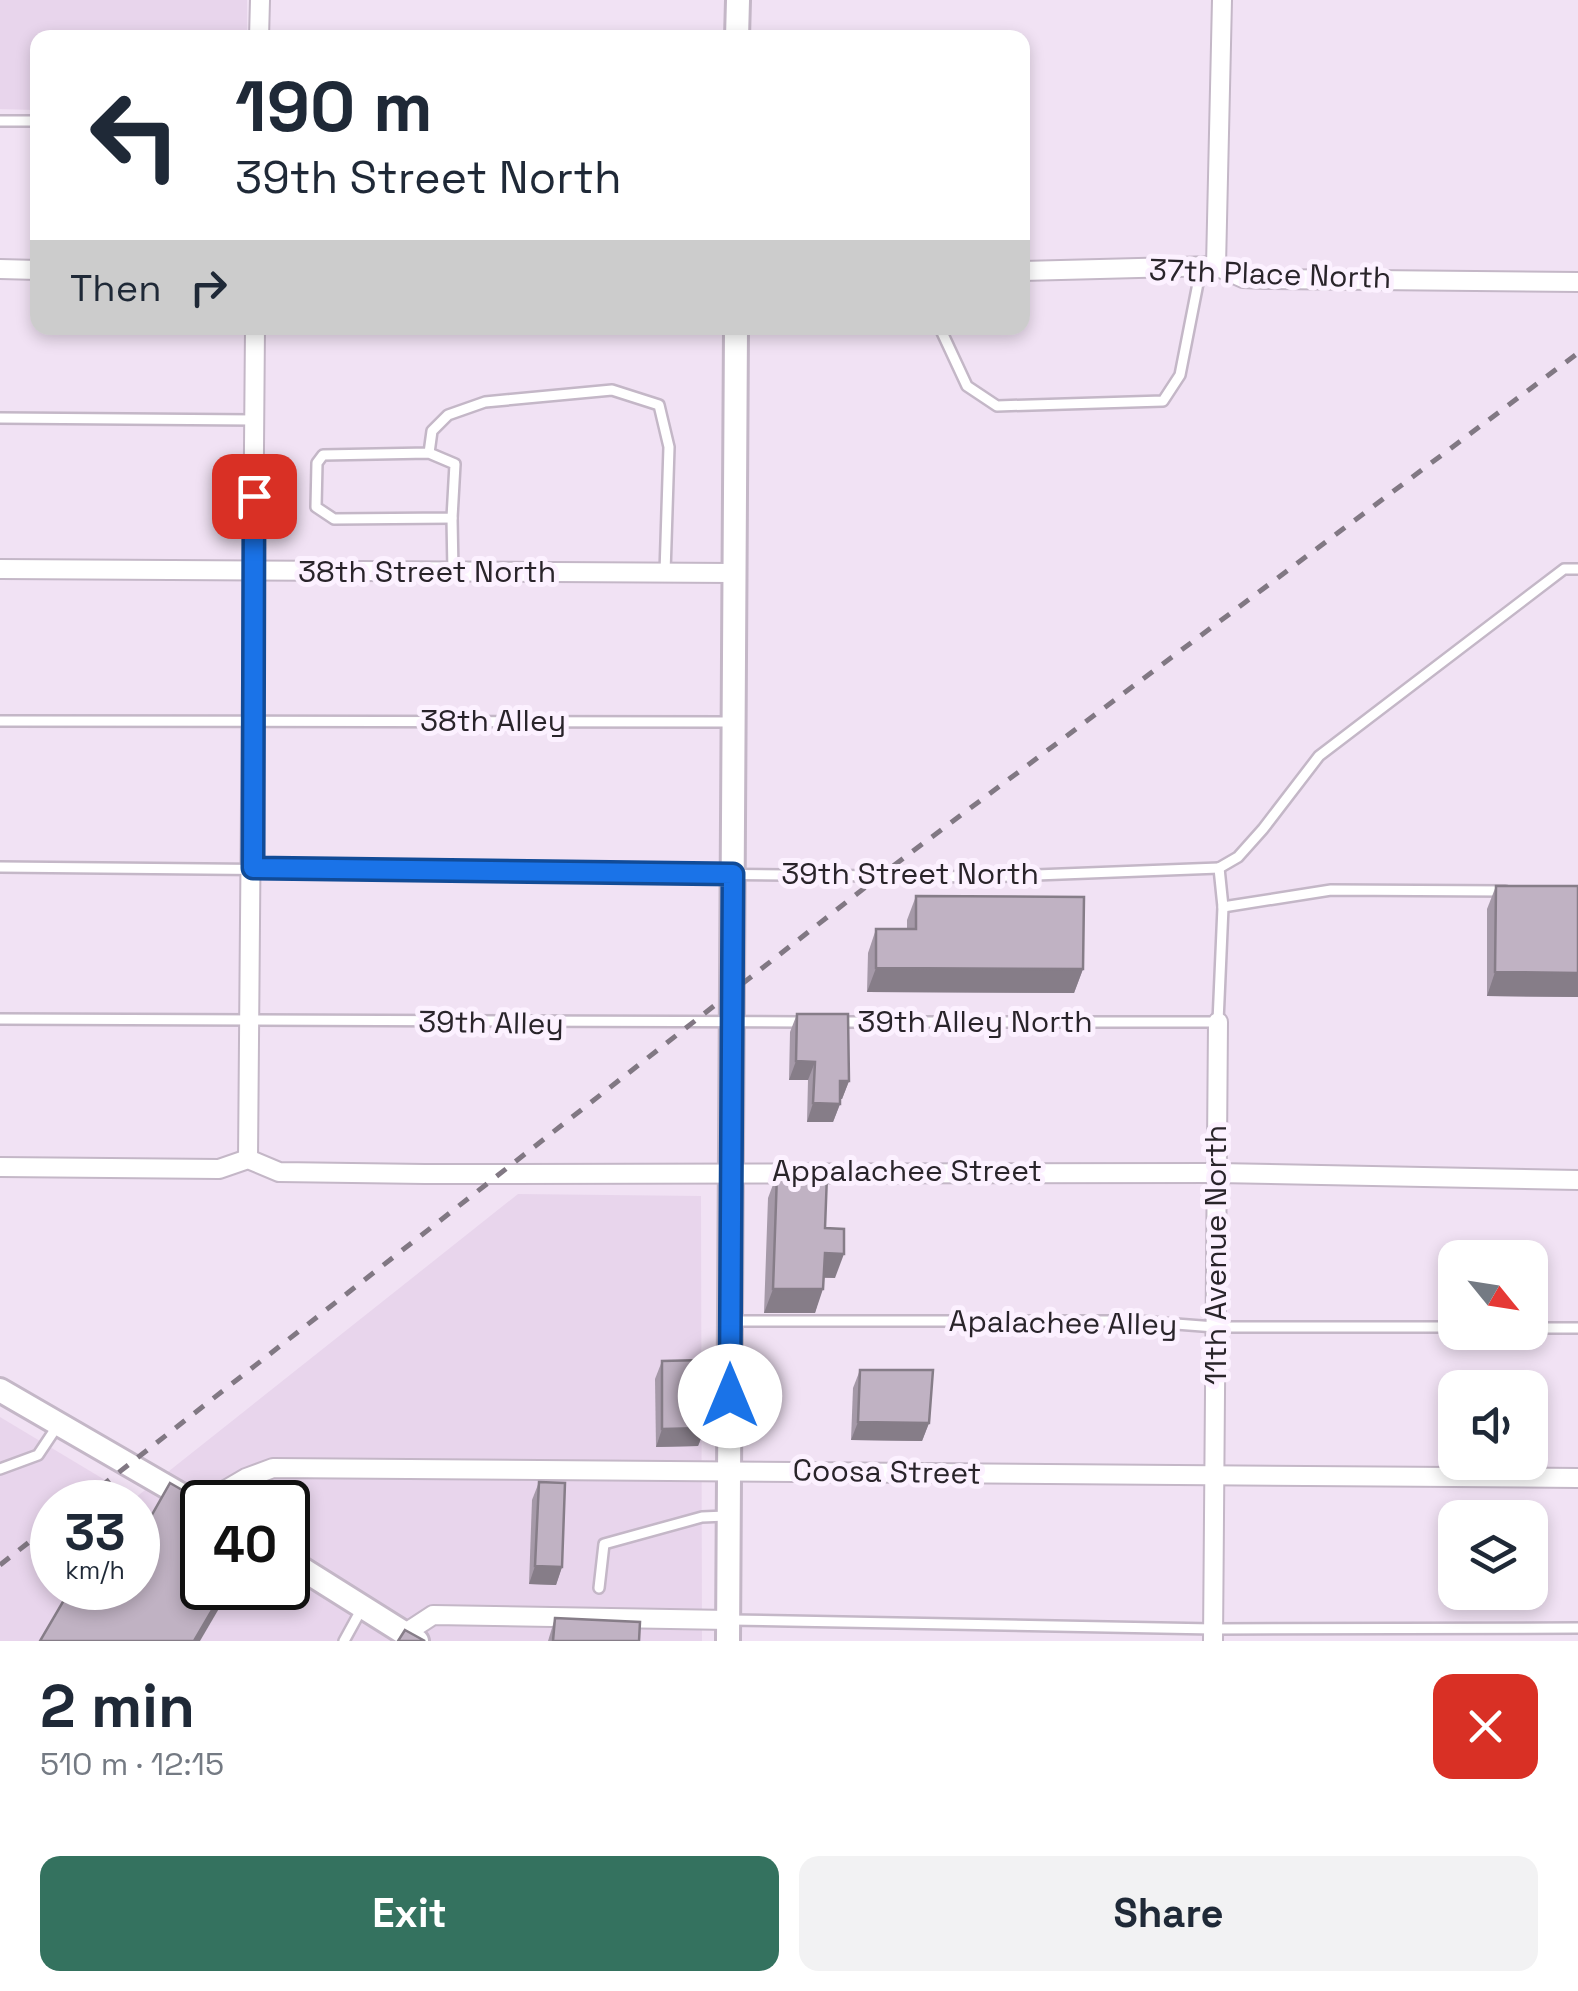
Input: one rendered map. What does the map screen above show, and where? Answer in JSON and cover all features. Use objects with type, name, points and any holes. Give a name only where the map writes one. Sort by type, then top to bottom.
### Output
[{"type":"street","points":[[260,0],[260,30]]},
{"type":"street","points":[[738,0],[738,30]]},
{"type":"street","points":[[1209,266],[1222,0]]},
{"type":"street","name":"37th Place North","points":[[1030,271],[1209,266],[1242,278],[1265,279],[1578,282]]},
{"type":"street","points":[[0,270],[30,270]]},
{"type":"street","points":[[248,1160],[255,335]]},
{"type":"street","points":[[310,1574],[411,1638],[433,1614],[728,1630],[736,335]]},
{"type":"street","name":"38th Street North","points":[[0,569],[734,573]]},
{"type":"street","name":"11th Avenue North","points":[[1213,1635],[1218,1022]]},
{"type":"street","name":"Appalachee Street","points":[[0,1166],[219,1169],[248,1160],[279,1172],[731,1170],[1578,1180]]},
{"type":"street","points":[[0,1390],[180,1492]]},
{"type":"street","name":"Coosa Street","points":[[243,1480],[272,1468],[1578,1478]]},
{"type":"lane","points":[[0,121],[30,121]]},
{"type":"lane","points":[[943,335],[966,386],[998,406],[1163,400],[1180,375],[1209,266]]},
{"type":"lane","points":[[429,453],[432,431],[448,416],[485,402],[612,390],[659,405],[669,447],[665,573]]},
{"type":"lane","points":[[0,418],[254,420]]},
{"type":"lane","points":[[452,518],[334,519],[316,506],[317,463],[323,455],[429,453],[455,464],[453,572]]},
{"type":"lane","points":[[1220,868],[1238,857],[1263,829],[1319,756],[1564,569],[1578,569]]},
{"type":"lane","name":"38th Alley","points":[[0,721],[734,722]]},
{"type":"lane","name":"39th Street North","points":[[0,867],[983,877],[1220,868]]},
{"type":"lane","name":"11th Avenue North","points":[[1218,1022],[1223,907],[1220,868]]},
{"type":"lane","points":[[1223,907],[1331,890],[1521,891]]},
{"type":"lane","points":[[0,1020],[250,1020]]},
{"type":"lane","name":"39th Alley","points":[[250,1020],[732,1022]]},
{"type":"lane","points":[[732,1022],[810,1022]]},
{"type":"lane","name":"39th Alley North","points":[[829,1022],[1218,1022]]},
{"type":"lane","name":"Apalachee Alley","points":[[730,1321],[1137,1321],[1216,1326],[1438,1328]]},
{"type":"lane","points":[[1548,1328],[1578,1328]]},
{"type":"lane","points":[[0,1469],[38,1454],[58,1425]]},
{"type":"lane","points":[[598,1588],[604,1544],[702,1517],[729,1516]]},
{"type":"lane","points":[[344,1641],[362,1607]]},
{"type":"lane","points":[[728,1630],[1213,1635],[1578,1628]]},
{"type":"shaded area","points":[[0,0],[247,0],[247,30],[30,30],[30,110],[0,109]]},
{"type":"shaded area","points":[[518,1194],[701,1196],[702,1641],[0,1641],[0,1417],[105,1480],[30,1480],[30,1610],[160,1610],[158,1480]]},
{"type":"building","points":[[1496,886],[1578,886],[1578,973],[1495,972]]},
{"type":"building","points":[[916,896],[1084,897],[1083,969],[876,968],[876,929],[916,929]]},
{"type":"building","points":[[797,1014],[848,1014],[849,1081],[840,1081],[840,1104],[813,1103],[815,1062],[796,1061]]},
{"type":"building","points":[[777,1174],[827,1175],[825,1228],[844,1229],[844,1254],[825,1253],[823,1289],[773,1289]]},
{"type":"building","points":[[704,1360],[705,1428],[662,1429],[662,1361]]},
{"type":"building","points":[[860,1370],[933,1370],[929,1423],[858,1422]]},
{"type":"building","points":[[539,1482],[565,1483],[562,1567],[535,1566]]},
{"type":"building","points":[[170,1483],[180,1489],[180,1610],[212,1610],[194,1641],[40,1641],[58,1610],[160,1610],[160,1501]]},
{"type":"building","points":[[555,1618],[640,1622],[639,1641],[553,1641]]},
{"type":"building","points":[[405,1630],[425,1641],[398,1641]]},
{"type":"railway","points":[[109,1480],[881,875],[1578,353]]},
{"type":"railway","points":[[0,1565],[30,1541]]},
{"type":"route","points":[[254,496],[253,868],[733,874],[730,1396]]}]
